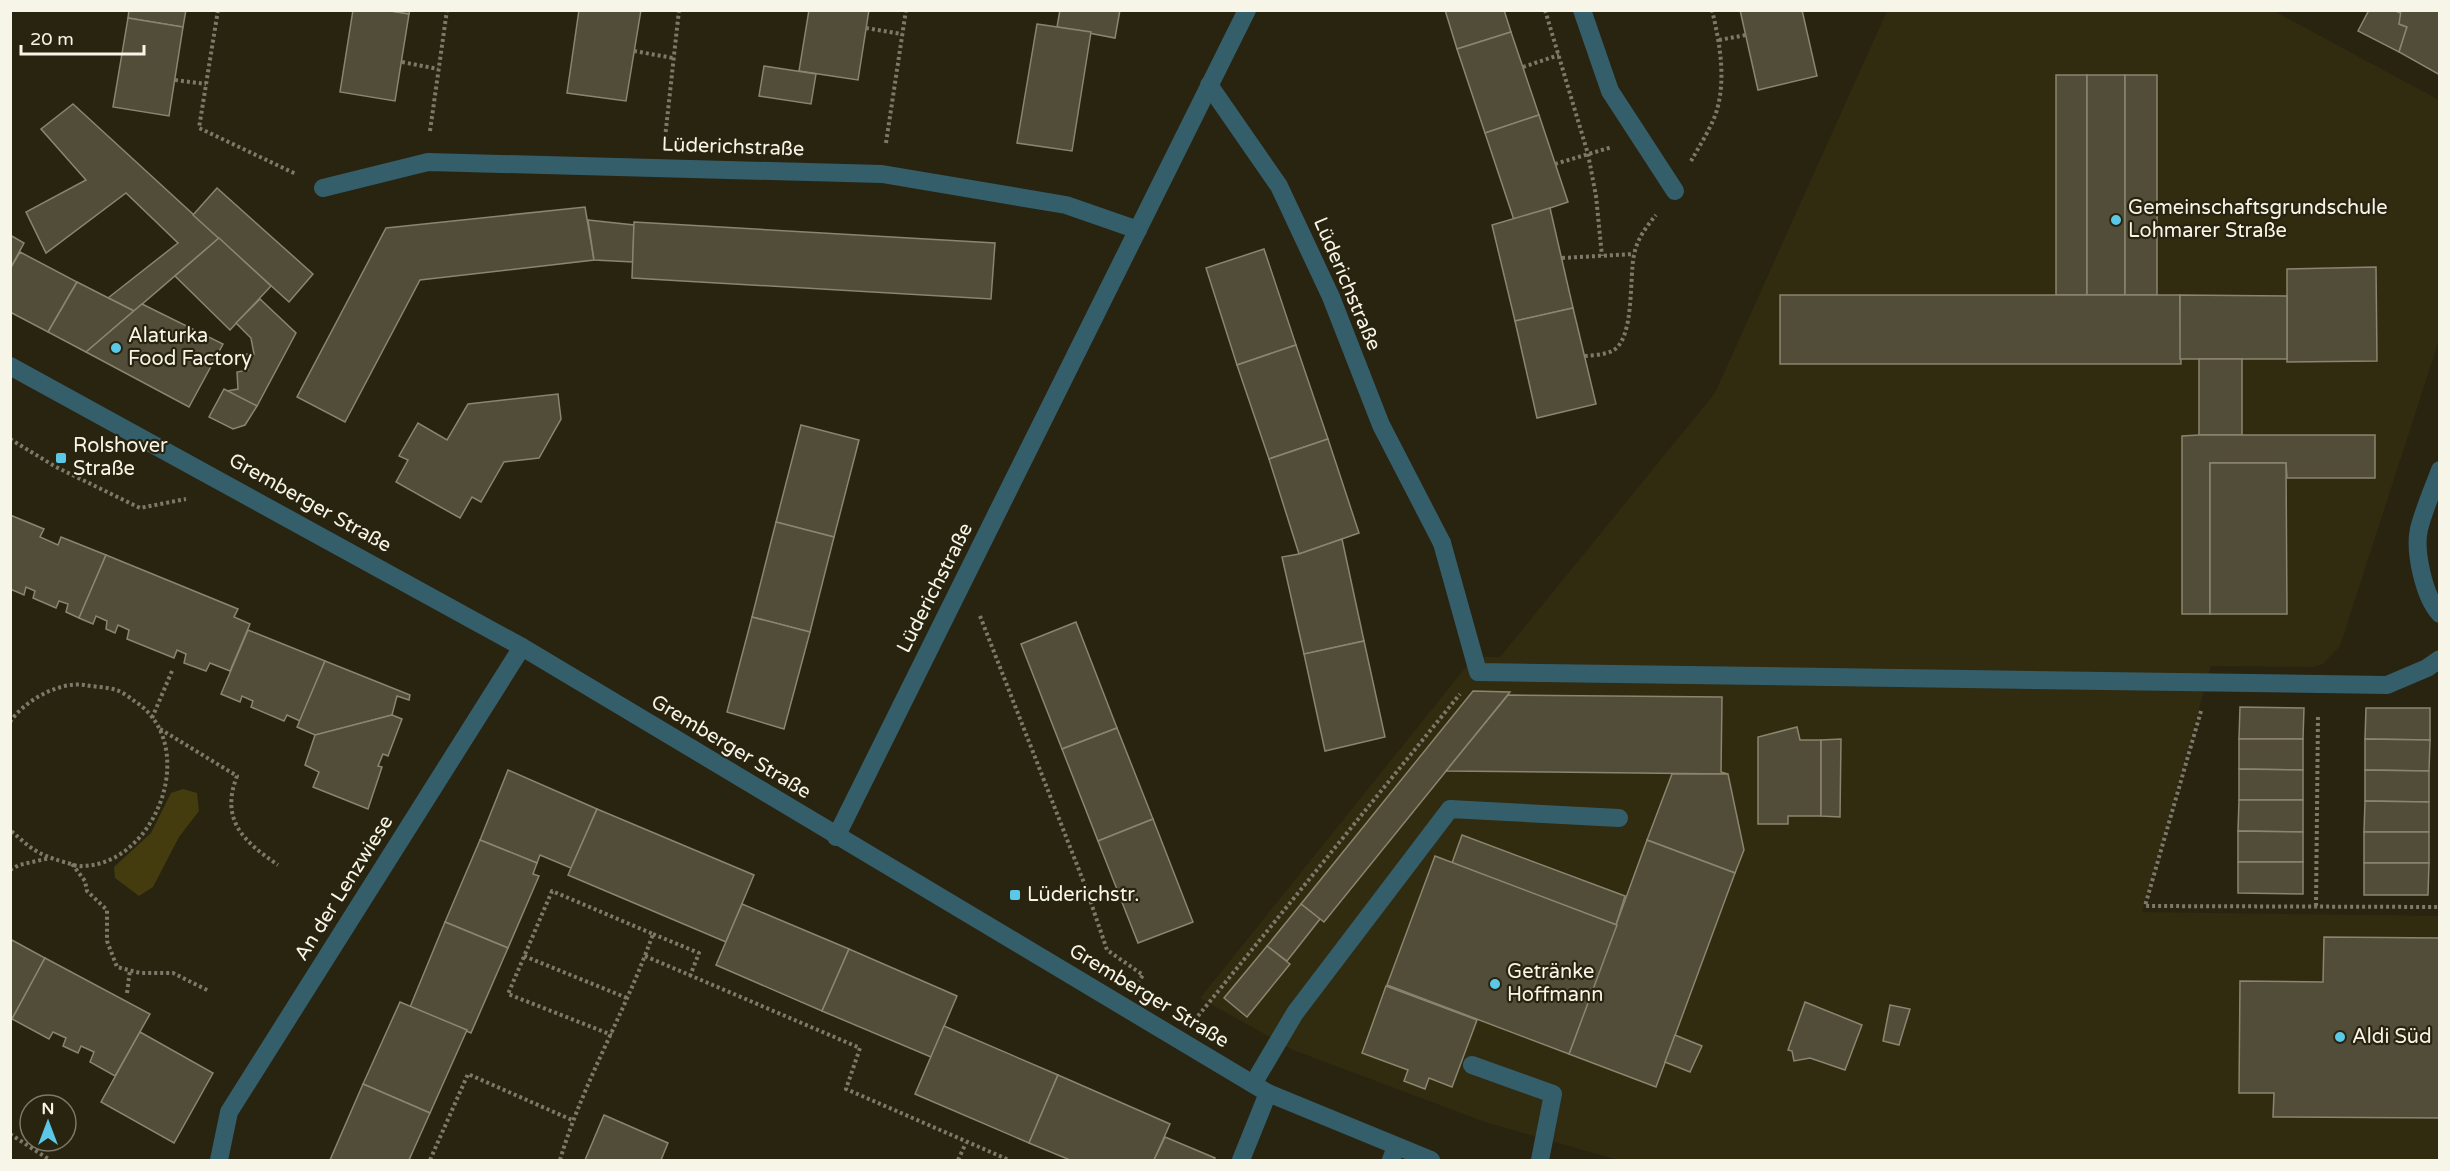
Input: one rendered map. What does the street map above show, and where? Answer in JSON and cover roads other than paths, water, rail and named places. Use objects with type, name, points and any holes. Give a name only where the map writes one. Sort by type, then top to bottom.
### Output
[{"type":"street","name":"Lüderichstraße","points":[[836,837],[1246,10]]},
{"type":"street","points":[[1582,10],[1610,91],[1675,191]]},
{"type":"street","name":"Lüderichstraße","points":[[1209,85],[1279,186],[1331,297],[1381,425],[1442,543],[1478,672],[2386,684],[2427,668],[2439,659]]},
{"type":"street","name":"Lüderichstraße","points":[[323,188],[428,162],[663,166],[882,174],[1066,205],[1138,230]]},
{"type":"street","name":"Gremberger Straße","points":[[10,366],[238,489],[522,647],[836,837],[1261,1088],[1394,1154],[1431,1161]]},
{"type":"street","points":[[10,377],[32,378]]},
{"type":"street","points":[[2439,470],[2419,530],[2420,572],[2434,608],[2439,614]]},
{"type":"street","name":"An der Lenzwiese","points":[[219,1161],[229,1112],[522,647]]},
{"type":"street","points":[[1241,1161],[1261,1088],[1295,1013],[1450,808],[1619,818]]},
{"type":"street","points":[[1472,1065],[1553,1094],[1540,1161]]},
{"type":"place","name":"Gemeinschaftsgrundschule Lohmarer Straße","points":[[2116,220]]},
{"type":"place","name":"Alaturka Food Factory","points":[[116,348]]},
{"type":"place","name":"Rolshover Straße","points":[[61,458]]},
{"type":"place","name":"Lüderichstr.","points":[[1015,895]]},
{"type":"place","name":"Getränke Hoffmann","points":[[1495,984]]},
{"type":"place","name":"Aldi Süd","points":[[2340,1037]]}]
